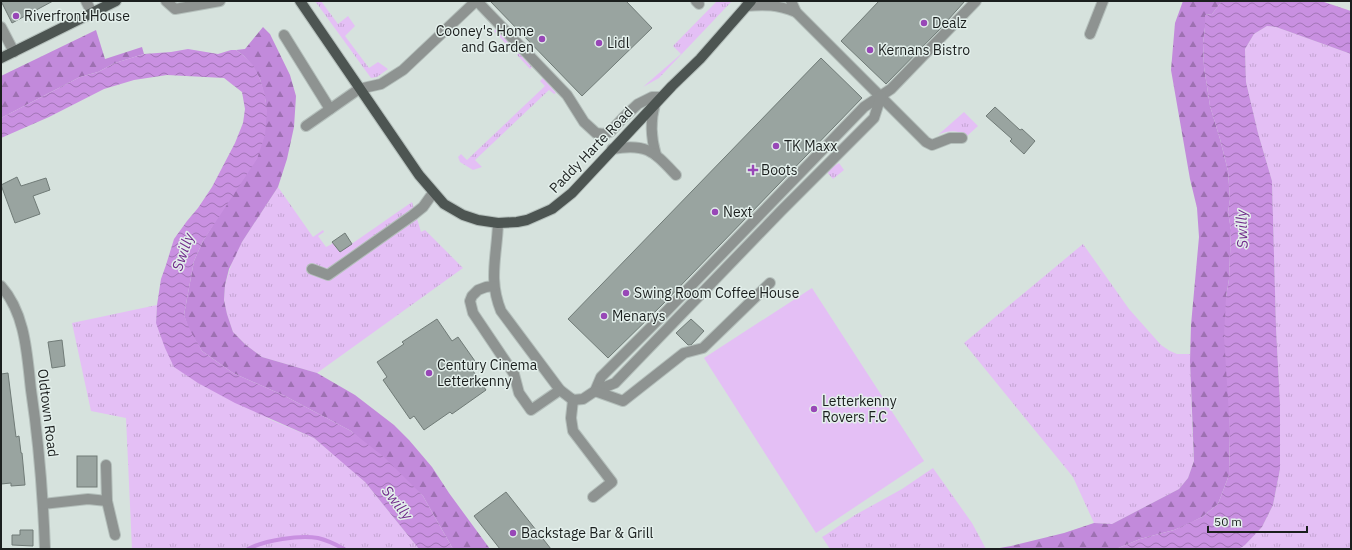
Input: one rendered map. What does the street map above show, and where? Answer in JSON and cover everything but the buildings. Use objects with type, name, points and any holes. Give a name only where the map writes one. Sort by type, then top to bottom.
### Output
[{"type":"main road","points":[[1,58],[116,1]]},
{"type":"main road","name":"Paddy Harte Road","points":[[300,1],[359,89],[419,175],[433,192],[444,204],[463,215],[488,222],[498,223],[527,220],[552,209],[572,193],[676,81],[700,59],[748,3]]},
{"type":"street","points":[[86,1],[92,13]]},
{"type":"street","points":[[166,1],[175,9],[220,1]]},
{"type":"street","points":[[306,126],[359,89],[381,84],[403,70],[476,1],[567,95],[584,122],[596,133],[606,134],[610,132],[638,104],[652,97],[658,101],[652,113],[652,135],[656,155]]},
{"type":"street","points":[[792,1],[796,12],[926,142],[932,145],[950,138],[962,138]]},
{"type":"street","points":[[595,391],[601,377],[864,107],[891,89],[976,1]]},
{"type":"street","points":[[1090,34],[1103,1]]},
{"type":"street","points":[[748,3],[774,5],[796,12]]},
{"type":"street","points":[[1,27],[14,52]]},
{"type":"street","points":[[284,35],[330,109]]},
{"type":"street","points":[[498,223],[493,275],[496,298],[501,311],[560,390],[573,400],[583,399],[595,391],[615,383],[797,195],[874,118],[881,96]]},
{"type":"street","points":[[612,149],[628,147],[638,148],[656,155],[676,175]]},
{"type":"street","points":[[312,269],[328,275],[413,215],[423,207],[433,192]]},
{"type":"street","points":[[595,391],[623,401],[684,353],[703,348],[770,283]]},
{"type":"street","name":"Oldtown Road","points":[[1,286],[14,307],[20,322],[25,343],[40,452],[45,549]]},
{"type":"street","points":[[494,286],[478,290],[472,296],[470,301],[473,313],[514,374],[519,393],[531,410],[560,390]]},
{"type":"street","points":[[573,400],[571,418],[573,431],[612,482],[593,497]]},
{"type":"street","points":[[106,465],[107,500],[115,535]]},
{"type":"street","points":[[43,504],[88,499],[107,500]]},
{"type":"green space","points":[[315,1],[321,1],[338,24],[348,16],[355,26],[345,36],[369,68],[378,62],[388,69],[377,77],[371,78]]},
{"type":"green space","points":[[717,1],[732,1],[659,78],[643,87],[681,54],[673,46]]},
{"type":"green space","points":[[1183,1],[1222,1],[1212,14],[1205,15],[1203,43],[1204,67],[1210,106],[1228,171],[1230,199],[1228,212],[1231,230],[1229,279],[1226,297],[1230,431],[1229,475],[1218,504],[1202,517],[1174,530],[1140,539],[1116,549],[994,549],[1064,533],[1094,523],[1112,524],[1179,489],[1188,478],[1194,461],[1190,361],[1191,325],[1199,237],[1197,208],[1190,179],[1171,70],[1175,23]]},
{"type":"green space","points":[[1267,26],[1276,27],[1351,54],[1351,549],[1239,549],[1245,545],[1262,527],[1273,505],[1280,469],[1280,403],[1276,328],[1272,181],[1258,133],[1246,82],[1245,49],[1254,34]]},
{"type":"green space","points":[[263,27],[270,34],[290,75],[296,96],[294,127],[287,159],[278,187],[242,242],[229,269],[225,285],[224,300],[233,332],[246,345],[262,357],[317,373],[355,395],[394,425],[432,467],[490,549],[453,549],[423,496],[351,431],[285,396],[233,373],[202,351],[189,330],[184,315],[194,261],[203,241],[221,212],[266,121],[266,102],[260,79],[252,65],[236,50],[245,49]]},
{"type":"green space","points":[[496,29],[509,43],[507,45],[494,31]]},
{"type":"green space","points":[[96,30],[105,59],[142,47],[144,54],[115,63],[98,72],[80,77],[1,118],[1,76]]},
{"type":"green space","points":[[519,53],[532,67],[530,69],[517,55]]},
{"type":"green space","points":[[543,78],[556,93],[554,94],[549,90],[475,160],[482,167],[473,170],[460,162],[458,157],[461,154],[467,160],[545,86],[540,81]]},
{"type":"green space","points":[[964,112],[978,126],[967,136],[953,131],[938,135]]},
{"type":"green space","points":[[839,163],[844,170],[833,179],[826,171]]},
{"type":"green space","points":[[278,187],[313,237],[323,230],[324,232],[318,236],[326,247],[332,244],[332,242],[340,252],[412,202],[421,232],[425,230],[463,268],[317,373],[262,357],[246,345],[233,332],[224,300],[225,285],[234,256]]},
{"type":"green space","points":[[1083,244],[1129,309],[1161,345],[1177,354],[1190,354],[1194,461],[1188,478],[1179,489],[1112,524],[1094,523],[1073,477],[964,343]]},
{"type":"green space","name":"Letterkenny Rovers F.C","points":[[812,288],[924,461],[816,533],[704,358]]},
{"type":"green space","points":[[157,305],[156,323],[269,419],[314,438],[342,461],[365,482],[419,549],[132,549],[126,418],[91,411],[72,323]]},
{"type":"green space","points":[[933,468],[972,523],[986,549],[830,549],[822,537],[855,515],[902,489]]},
{"type":"water","name":"Swilly","points":[[1222,1],[1321,1],[1351,11],[1351,54],[1276,27],[1267,26],[1254,34],[1245,49],[1246,82],[1258,133],[1272,181],[1276,328],[1280,403],[1280,469],[1273,505],[1262,527],[1245,545],[1239,549],[1116,549],[1140,539],[1174,530],[1202,517],[1218,504],[1229,475],[1230,431],[1224,336],[1226,297],[1229,279],[1231,230],[1228,212],[1230,199],[1228,171],[1210,106],[1204,67],[1203,43],[1205,15],[1212,14]]},
{"type":"water","name":"Swilly","points":[[188,49],[218,54],[236,50],[244,56],[253,65],[260,79],[265,95],[267,111],[265,135],[257,159],[203,241],[194,261],[184,315],[190,330],[202,351],[233,373],[285,396],[351,431],[384,457],[423,496],[453,549],[419,549],[365,482],[314,438],[235,403],[198,383],[174,367],[165,348],[156,323],[161,279],[174,239],[212,187],[235,143],[243,123],[245,109],[242,92],[224,78],[167,75],[134,80],[104,89],[49,117],[1,138],[1,118],[80,77],[98,72],[115,63],[144,54]]},
{"type":"waterway","points":[[248,549],[263,543],[301,537],[318,538],[344,549]]},
{"type":"place","name":"Riverfront House","points":[[16,16]]},
{"type":"place","name":"Dealz","points":[[924,23]]},
{"type":"place","name":"Cooney's Home and Garden","points":[[542,39]]},
{"type":"place","name":"Lidl","points":[[599,43]]},
{"type":"place","name":"Kernans Bistro","points":[[870,50]]},
{"type":"place","name":"TK Maxx","points":[[776,146]]},
{"type":"place","name":"Boots","points":[[753,170]]},
{"type":"place","name":"Next","points":[[715,212]]},
{"type":"place","name":"Swing Room Coffee House","points":[[626,293]]},
{"type":"place","name":"Menarys","points":[[604,316]]},
{"type":"place","name":"Century Cinema Letterkenny","points":[[429,373]]},
{"type":"place","name":"Letterkenny Rovers F.C","points":[[814,409]]},
{"type":"place","name":"Backstage Bar & Grill","points":[[513,533]]}]
